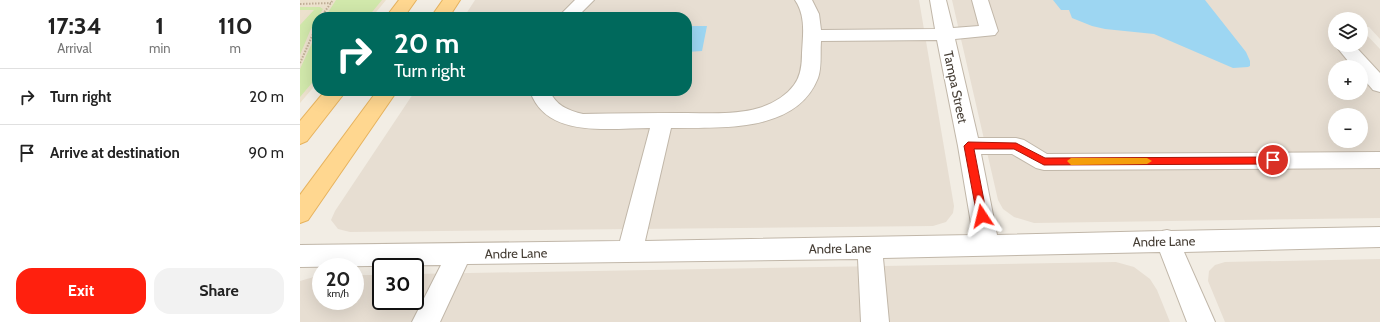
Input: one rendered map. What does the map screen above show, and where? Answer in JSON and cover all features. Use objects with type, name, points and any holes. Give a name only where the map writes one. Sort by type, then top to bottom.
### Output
[{"type":"main road","points":[[399,12],[408,0]]},
{"type":"main road","points":[[444,12],[452,0]]},
{"type":"main road","points":[[300,136],[332,96]]},
{"type":"main road","points":[[300,213],[383,96]]},
{"type":"street","points":[[572,12],[586,0]]},
{"type":"street","points":[[543,96],[548,106],[558,112],[576,120],[598,122],[742,119],[763,114],[786,104],[799,92],[808,76],[811,65],[812,14],[804,0]]},
{"type":"street","name":"Tampa Street","points":[[938,0],[987,244]]},
{"type":"street","points":[[812,36],[945,34],[988,31],[980,0]]},
{"type":"street","points":[[1350,52],[1380,85]]},
{"type":"street","points":[[630,251],[662,121]]},
{"type":"street","points":[[968,146],[1016,146],[1044,162],[1380,160]]},
{"type":"street","name":"Andre Lane","points":[[300,256],[870,248],[1166,240],[1380,237]]},
{"type":"street","points":[[1166,240],[1201,322]]},
{"type":"street","points":[[870,248],[875,322]]},
{"type":"street","points":[[426,322],[459,254]]},
{"type":"path","points":[[325,12],[333,0]]},
{"type":"path","points":[[300,4],[331,3]]},
{"type":"path","points":[[300,63],[312,36]]},
{"type":"shaded area","points":[[300,0],[386,0],[376,12],[312,12],[312,89],[300,103]]},
{"type":"shaded area","points":[[475,0],[919,0],[954,206],[953,213],[946,222],[933,226],[350,232],[338,229],[331,220],[335,211],[412,96],[692,96],[692,12],[467,12]]},
{"type":"shaded area","points":[[952,0],[1380,0],[1380,39],[1368,27],[1368,12],[1328,12],[1328,52],[1368,52],[1368,36],[1380,49],[1380,218],[1034,223],[1014,217],[1003,209],[998,200]]},
{"type":"shaded area","points":[[1380,259],[1380,322],[1225,322],[1208,281],[1209,271],[1215,265],[1225,262]]},
{"type":"shaded area","points":[[1116,262],[1134,267],[1150,279],[1157,290],[1170,322],[300,322],[300,281],[312,278],[312,310],[364,310],[364,275],[372,275],[372,310],[424,310],[424,274]]},
{"type":"green space","points":[[336,0],[382,0],[372,12],[328,12]]},
{"type":"green space","points":[[300,7],[320,7],[323,9],[321,12],[312,12],[314,10],[300,10]]},
{"type":"green space","points":[[312,12],[312,28],[300,55],[300,25]]},
{"type":"green space","points":[[312,43],[312,83],[300,97],[300,69]]},
{"type":"water","points":[[1053,0],[1205,0],[1246,52],[1250,61],[1250,66],[1233,68],[1154,34],[1105,29],[1092,26],[1072,18],[1069,10],[1061,10]]},
{"type":"water","points":[[692,26],[707,26],[702,51],[692,52]]},
{"type":"slow traffic","points":[[1071,161],[1147,161]]},
{"type":"route","points":[[982,216],[968,146],[1016,146],[1044,162],[1273,160]]}]
